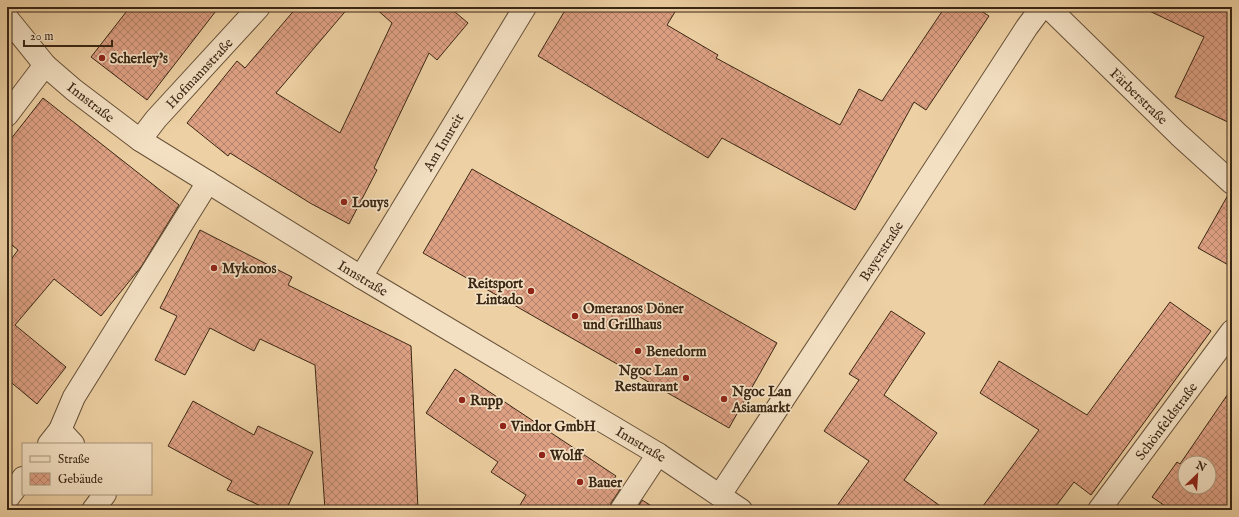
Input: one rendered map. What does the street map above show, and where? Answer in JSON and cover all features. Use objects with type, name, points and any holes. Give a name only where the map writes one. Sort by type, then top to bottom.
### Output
[{"type":"street","name":"Hofmannstraße","points":[[140,140],[156,119],[259,7]]},
{"type":"street","name":"Am Innreit","points":[[361,277],[525,7]]},
{"type":"street","name":"Bayerstraße","points":[[720,495],[1027,27],[1042,7]]},
{"type":"street","name":"Färberstraße","points":[[1048,7],[1179,135],[1232,183]]},
{"type":"street","name":"Innstraße","points":[[7,18],[45,65],[74,90],[140,140],[361,277],[658,454],[742,510]]},
{"type":"street","points":[[7,115],[45,65]]},
{"type":"street","points":[[61,439],[74,397],[208,182]]},
{"type":"street","name":"Schönfeldstraße","points":[[1099,510],[1232,331]]},
{"type":"street","points":[[621,510],[658,454]]},
{"type":"street","points":[[7,499],[22,479]]},
{"type":"street","points":[[93,510],[104,495]]},
{"type":"building","points":[[130,7],[219,7],[147,100],[91,57]]},
{"type":"building","points":[[297,7],[349,7],[276,93],[340,133],[392,23],[374,7],[449,7],[468,23],[437,60],[429,53],[374,168],[377,170],[349,224],[310,203],[230,153],[228,156],[187,123],[237,61],[245,68]]},
{"type":"building","points":[[567,7],[678,7],[667,25],[718,55],[716,58],[840,125],[859,89],[882,101],[945,7],[975,7],[989,16],[926,110],[914,102],[855,210],[722,138],[708,158],[538,56]]},
{"type":"building","points":[[1141,7],[1232,7],[1232,124],[1175,97],[1204,37]]},
{"type":"building","points":[[43,98],[179,205],[141,267],[101,316],[54,279],[15,325],[66,367],[37,404],[7,379],[7,265],[18,250],[7,241],[7,144]]},
{"type":"building","points":[[472,169],[777,343],[729,428],[423,253]]},
{"type":"building","points":[[1228,195],[1232,195],[1232,267],[1198,248]]},
{"type":"building","points":[[200,230],[292,277],[288,285],[411,346],[418,510],[325,510],[315,365],[260,339],[254,351],[210,328],[185,375],[155,360],[177,316],[160,308]]},
{"type":"building","points":[[1170,302],[1211,331],[1091,495],[1074,482],[1053,510],[980,510],[1039,430],[980,393],[999,361],[1087,415]]},
{"type":"building","points":[[891,311],[925,333],[884,395],[937,433],[904,480],[946,510],[834,510],[869,461],[824,431],[859,380],[849,374]]},
{"type":"building","points":[[455,369],[616,476],[612,482],[621,488],[611,503],[609,510],[517,510],[526,495],[491,472],[498,462],[426,413]]},
{"type":"building","points":[[1232,388],[1232,510],[1171,510],[1152,497],[1177,462],[1177,495],[1217,495],[1217,455],[1186,455]]},
{"type":"building","points":[[193,401],[254,435],[258,426],[313,452],[286,510],[269,510],[227,490],[232,481],[168,446]]},
{"type":"building","points":[[642,500],[658,510],[636,510]]},
{"type":"place","name":"Scherley's","points":[[102,58]]},
{"type":"place","name":"Louys","points":[[344,202]]},
{"type":"place","name":"Mykonos","points":[[214,268]]},
{"type":"place","name":"Reitsport Lintado","points":[[531,291]]},
{"type":"place","name":"Omeranos Döner und Grillhaus","points":[[575,316]]},
{"type":"place","name":"Benedorm","points":[[638,351]]},
{"type":"place","name":"Ngoc Lan Restaurant","points":[[686,378]]},
{"type":"place","name":"Ngoc Lan Asiamarkt","points":[[724,399]]},
{"type":"place","name":"Rupp","points":[[462,400]]},
{"type":"place","name":"Vindor GmbH","points":[[503,426]]},
{"type":"place","name":"Wolff","points":[[542,455]]},
{"type":"place","name":"Bauer","points":[[580,482]]}]
